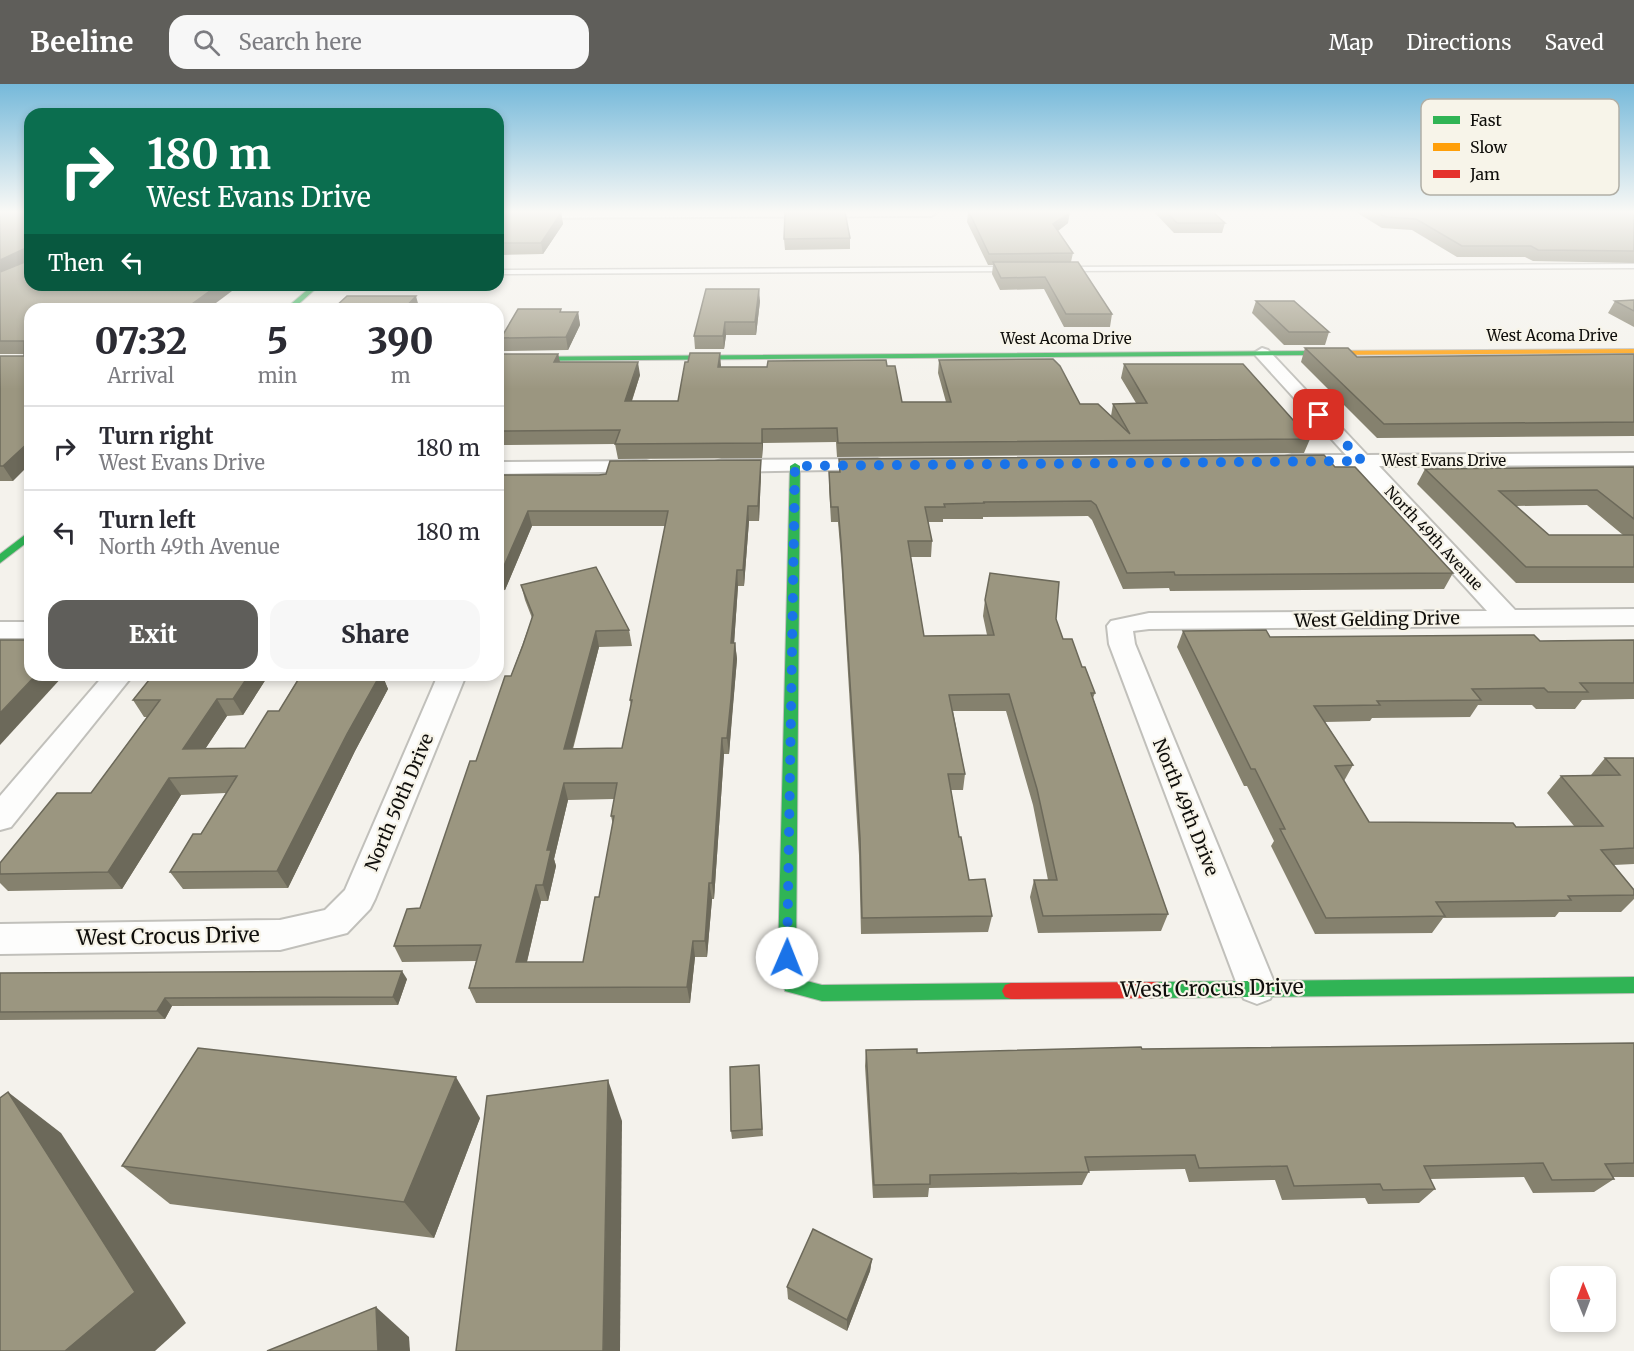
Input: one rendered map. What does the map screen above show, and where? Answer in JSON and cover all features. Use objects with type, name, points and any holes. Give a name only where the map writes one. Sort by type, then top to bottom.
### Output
[{"type":"street","points":[[296,303],[310,291]]},
{"type":"street","name":"West Acoma Drive","points":[[504,359],[1634,351]]},
{"type":"street","name":"North 49th Avenue","points":[[1262,353],[1508,618]]},
{"type":"street","name":"West Evans Drive","points":[[1268,462],[1634,459]]},
{"type":"street","points":[[700,467],[901,465]]},
{"type":"street","name":"West Crocus Drive","points":[[795,466],[787,958],[791,985],[822,993],[1634,985]]},
{"type":"street","points":[[504,468],[664,467]]},
{"type":"street","points":[[0,560],[24,539]]},
{"type":"street","name":"West Gelding Drive","points":[[1120,626],[1149,621],[1634,617]]},
{"type":"street","name":"North 49th Drive","points":[[1120,626],[1122,644],[1257,987]]},
{"type":"street","points":[[0,630],[24,630]]},
{"type":"street","points":[[0,818],[114,681]]},
{"type":"street","name":"North 50th Drive","points":[[335,922],[358,898],[449,681]]},
{"type":"street","name":"West Crocus Drive","points":[[0,939],[280,935],[335,922]]},
{"type":"lane","points":[[504,272],[651,271]]},
{"type":"building","points":[[24,271],[24,291],[210,291],[193,303],[24,303],[24,341],[0,341],[0,272]]},
{"type":"building","points":[[998,271],[1084,271],[1112,314],[1066,314],[1045,277],[1001,278]]},
{"type":"building","points":[[706,289],[759,289],[755,322],[725,322],[723,336],[694,336]]},
{"type":"building","points":[[347,296],[416,296],[410,303],[339,303]]},
{"type":"building","points":[[1634,300],[1634,311],[1615,301]]},
{"type":"building","points":[[1256,301],[1294,301],[1329,332],[1289,332]]},
{"type":"building","points":[[518,309],[561,309],[560,312],[578,312],[566,337],[504,338],[504,333]]},
{"type":"building","points":[[1305,348],[1348,348],[1357,357],[1634,354],[1634,422],[1384,424]]},
{"type":"building","points":[[690,353],[720,353],[718,367],[767,367],[768,361],[886,360],[887,366],[895,366],[902,402],[951,402],[939,360],[1053,359],[1060,366],[1080,404],[1098,404],[1130,434],[1113,404],[1147,403],[1124,364],[1243,364],[1310,439],[838,443],[837,428],[762,429],[762,443],[615,444],[620,430],[504,431],[504,354],[558,354],[554,362],[638,362],[625,401],[678,401],[685,362],[688,362]]},
{"type":"building","points":[[0,356],[24,356],[24,447],[3,466],[0,466]]},
{"type":"building","points":[[1324,455],[1335,467],[1355,467],[1453,573],[1175,575],[1174,572],[1127,573],[1096,505],[1091,501],[983,502],[985,503],[925,507],[932,541],[908,541],[924,636],[994,635],[985,600],[990,573],[1059,582],[1056,619],[1063,639],[1072,639],[1095,693],[1091,693],[1168,914],[1043,916],[1034,880],[1057,880],[1037,789],[1009,694],[949,695],[965,774],[948,774],[959,837],[961,837],[969,880],[985,879],[992,916],[862,918],[860,838],[841,542],[838,507],[831,507],[829,472],[840,472],[839,459]]},
{"type":"building","points":[[761,460],[758,506],[748,506],[743,570],[737,570],[731,643],[735,643],[731,699],[727,738],[722,738],[712,883],[709,883],[705,941],[693,941],[687,987],[469,988],[481,945],[394,946],[407,909],[420,908],[470,761],[476,761],[505,676],[511,676],[523,645],[533,615],[521,585],[596,567],[629,630],[596,631],[564,749],[622,748],[668,511],[528,511],[504,566],[504,475],[606,474],[610,461]],"holes":[[[564,783],[617,783],[611,816],[614,816],[599,897],[595,897],[583,962],[516,962],[536,885],[543,885],[551,850],[547,850]]]},
{"type":"building","points":[[1634,467],[1634,519],[1597,490],[1499,491],[1549,535],[1634,535],[1634,567],[1526,567],[1425,469]]},
{"type":"building","points":[[1266,630],[1270,637],[1534,635],[1540,641],[1634,640],[1634,683],[1580,683],[1588,692],[1548,692],[1544,688],[1472,689],[1481,700],[1377,701],[1380,705],[1314,706],[1353,765],[1335,766],[1369,822],[1513,823],[1516,827],[1603,826],[1561,776],[1620,775],[1605,758],[1634,758],[1634,848],[1601,850],[1634,890],[1634,895],[1568,896],[1571,900],[1436,902],[1445,916],[1326,918],[1280,829],[1285,829],[1255,769],[1251,769],[1183,631]]},
{"type":"building","points":[[0,640],[24,640],[24,681],[30,681],[0,713]]},
{"type":"building","points":[[148,681],[245,681],[233,699],[217,699],[183,749],[245,748],[268,711],[279,711],[297,681],[377,681],[277,871],[170,872],[193,834],[201,834],[237,776],[169,778],[108,872],[0,874],[0,863],[57,793],[91,793],[160,700],[133,700]]},
{"type":"building","points":[[402,971],[393,997],[165,998],[157,1011],[0,1012],[0,973]]},
{"type":"building","points":[[1634,1043],[1634,1163],[1605,1164],[1614,1179],[1552,1180],[1543,1163],[1424,1166],[1435,1189],[1383,1190],[1380,1184],[1294,1186],[1287,1166],[1199,1168],[1195,1155],[1085,1157],[1089,1172],[930,1175],[930,1184],[874,1185],[866,1050],[917,1049],[917,1053],[1141,1047],[1142,1049]]},
{"type":"building","points":[[198,1048],[456,1077],[404,1202],[122,1166]]},
{"type":"building","points":[[759,1065],[762,1129],[731,1131],[730,1067]]},
{"type":"building","points":[[608,1080],[603,1351],[456,1351],[487,1096]]},
{"type":"building","points":[[8,1092],[135,1292],[65,1351],[0,1351],[0,1098]]},
{"type":"building","points":[[813,1229],[872,1259],[847,1320],[787,1287]]},
{"type":"building","points":[[376,1307],[378,1351],[267,1351]]},
{"type":"traffic: fast","points":[[296,303],[310,291]]},
{"type":"traffic: fast","points":[[504,359],[1311,353]]},
{"type":"traffic: fast","points":[[795,466],[787,958],[791,985],[822,993],[1011,991]]},
{"type":"traffic: fast","points":[[0,560],[24,539]]},
{"type":"traffic: fast","points":[[1156,990],[1634,985]]},
{"type":"traffic: slow","points":[[1311,353],[1634,351]]},
{"type":"traffic: jam","points":[[1011,991],[1156,990]]},
{"type":"route","points":[[787,958],[795,466],[1362,461],[1319,415]]}]
